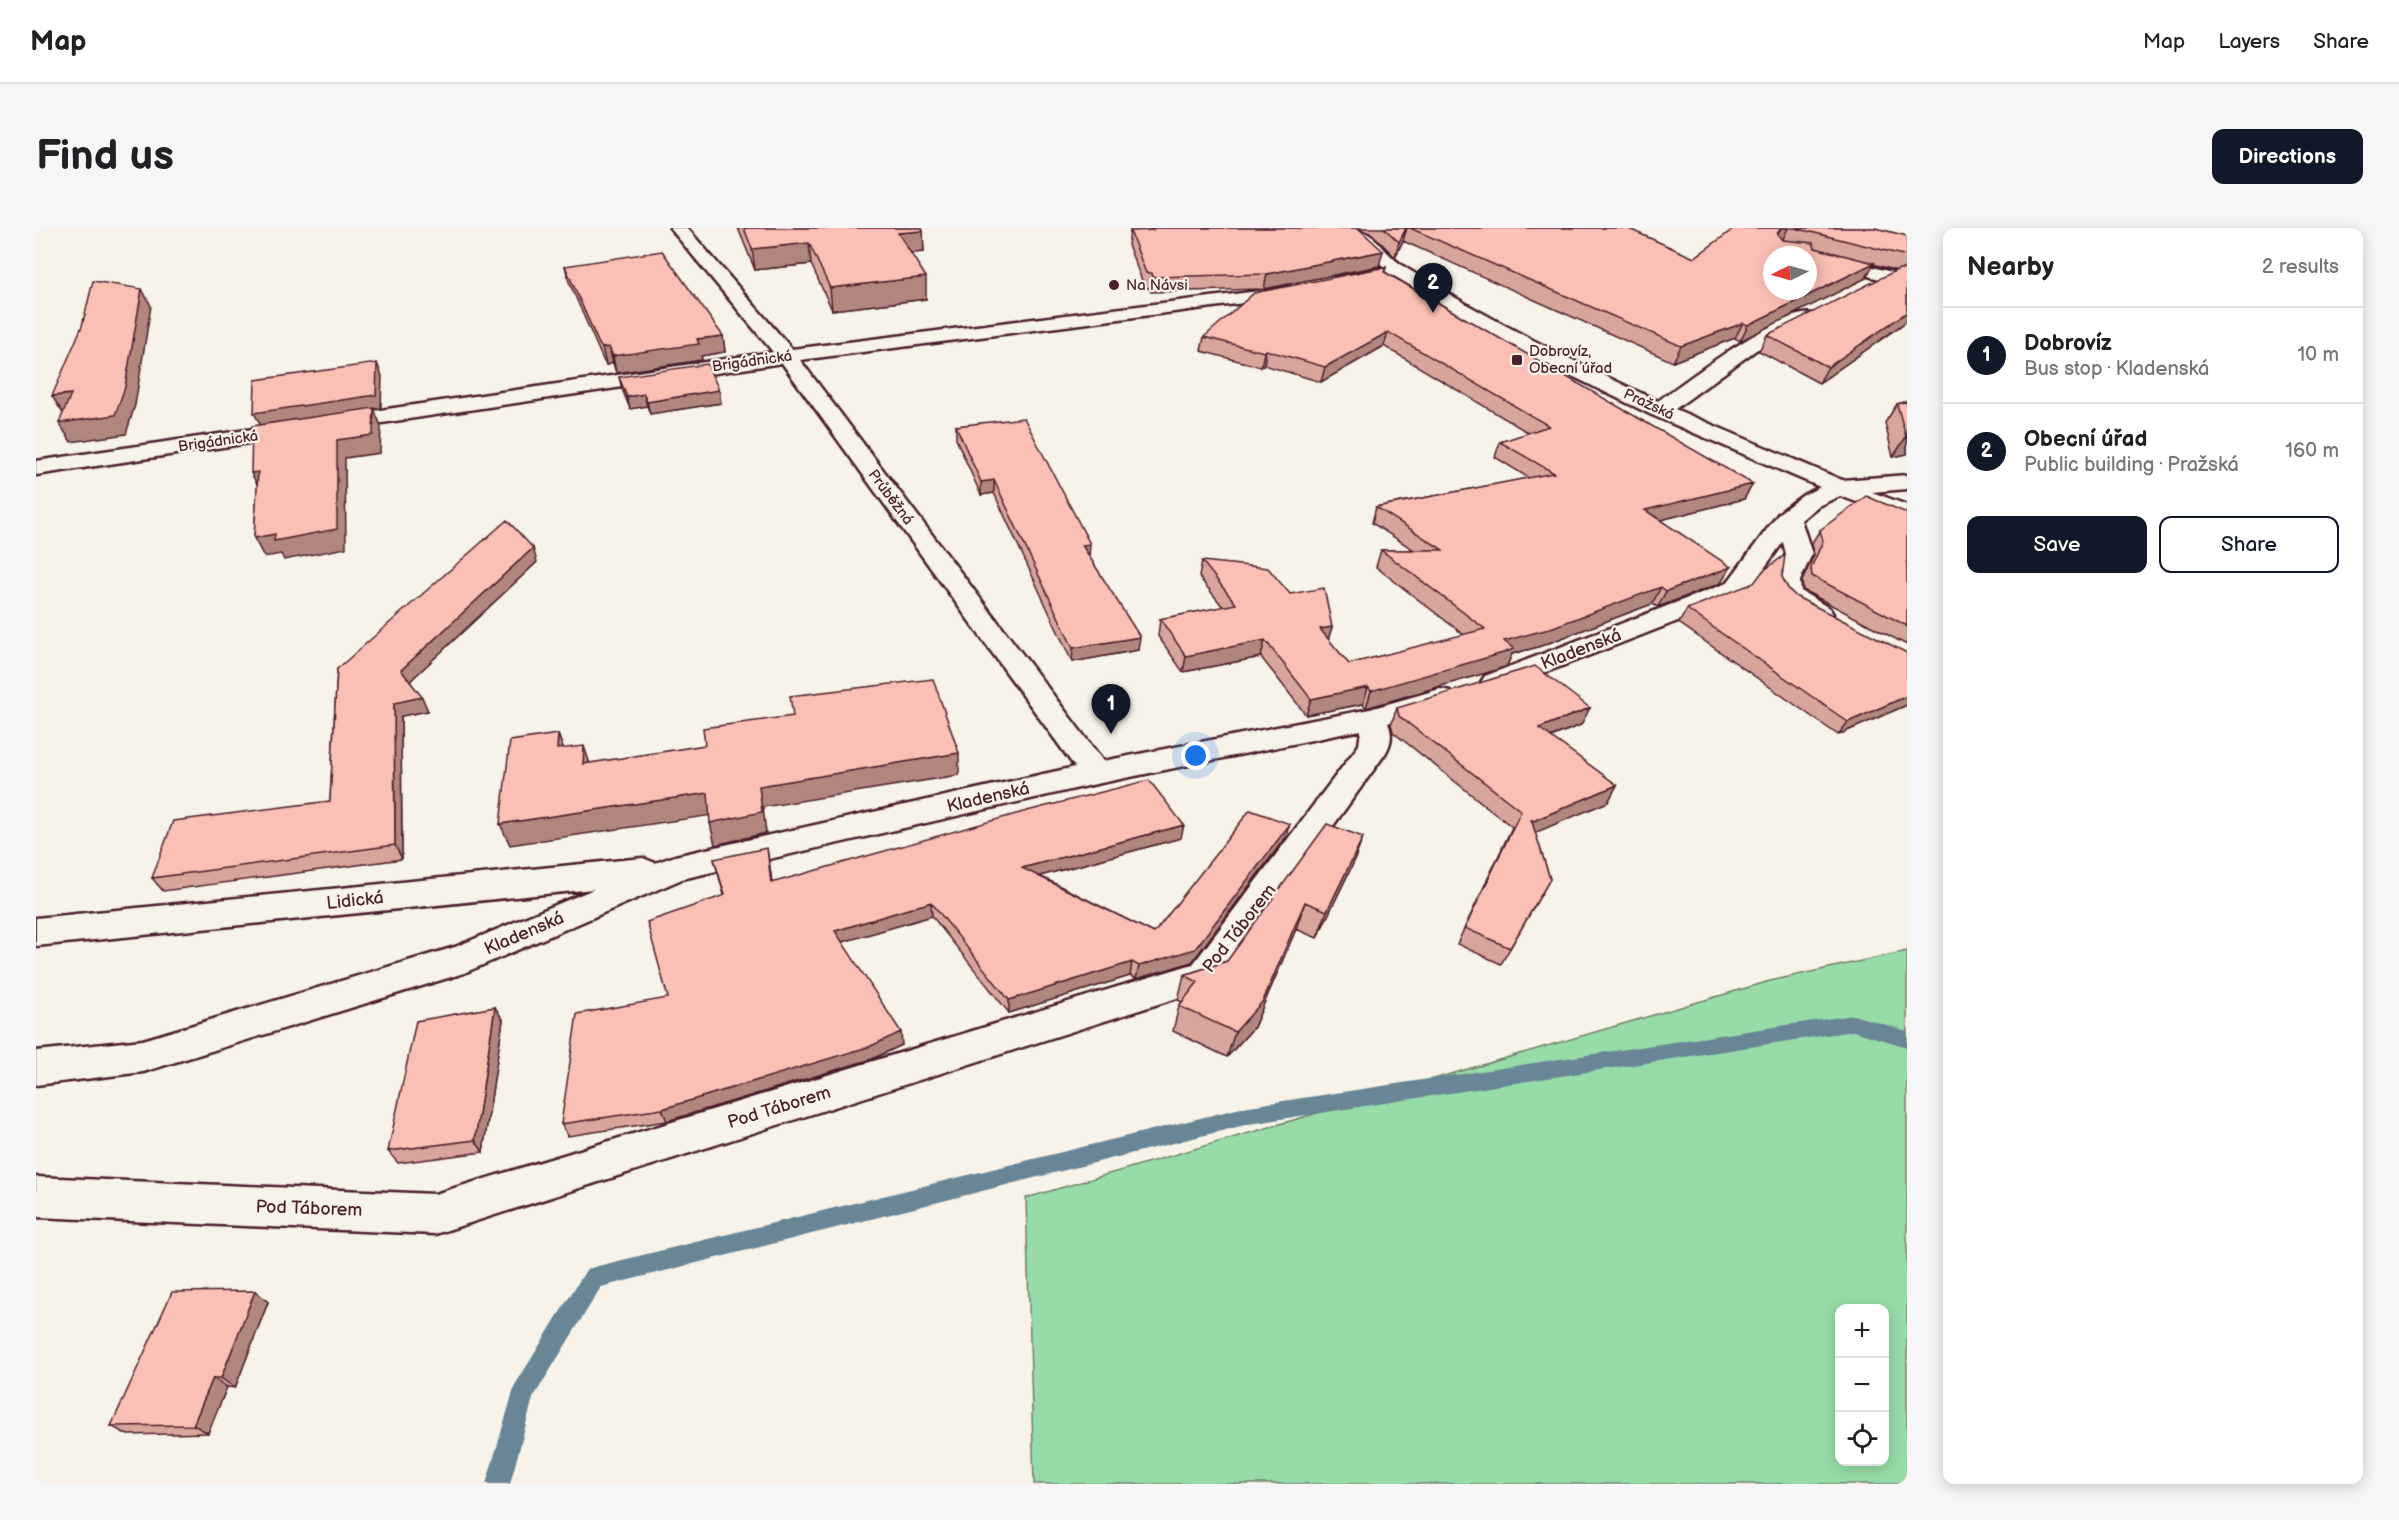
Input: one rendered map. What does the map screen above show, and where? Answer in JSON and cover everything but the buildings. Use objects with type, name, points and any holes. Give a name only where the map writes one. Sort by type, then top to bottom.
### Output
[{"type":"street","name":"Průběžná","points":[[678,228],[786,356],[1096,773]]},
{"type":"street","name":"Pražská","points":[[1346,228],[1365,239],[1397,270],[1540,353],[1660,410],[1839,487],[1907,513]]},
{"type":"street","points":[[1365,239],[1384,228]]},
{"type":"street","points":[[1817,257],[1907,281]]},
{"type":"street","name":"Brigádnická","points":[[36,468],[786,356],[1274,296],[1397,270]]},
{"type":"street","points":[[1866,286],[1887,276]]},
{"type":"street","points":[[1660,410],[1749,346],[1823,308]]},
{"type":"street","name":"Kladenská","points":[[36,1068],[143,1056],[464,959],[675,868],[1096,773],[1372,718],[1507,678],[1736,589],[1788,518],[1810,501],[1839,487],[1907,482]]},
{"type":"street","points":[[1788,518],[1798,554],[1787,581],[1788,594],[1799,603],[1838,623]]},
{"type":"street","name":"Pod Táborem","points":[[36,1197],[435,1214],[1205,975],[1374,747],[1377,733],[1372,718]]},
{"type":"street","name":"Lidická","points":[[36,932],[675,868]]},
{"type":"green space","points":[[1907,951],[1907,1484],[1034,1484],[1026,1198],[1770,981]]},
{"type":"waterway","points":[[498,1484],[523,1393],[594,1278],[1249,1115],[1853,1023],[1907,1039]]},
{"type":"place","name":"Na Návsi","points":[[1114,285]]},
{"type":"place","name":"Obecní úřad","points":[[1433,313]]},
{"type":"place","name":"Dobrovíz, Obecní úřad","points":[[1517,360]]},
{"type":"place","name":"Dobrovíz","points":[[1111,734]]}]
